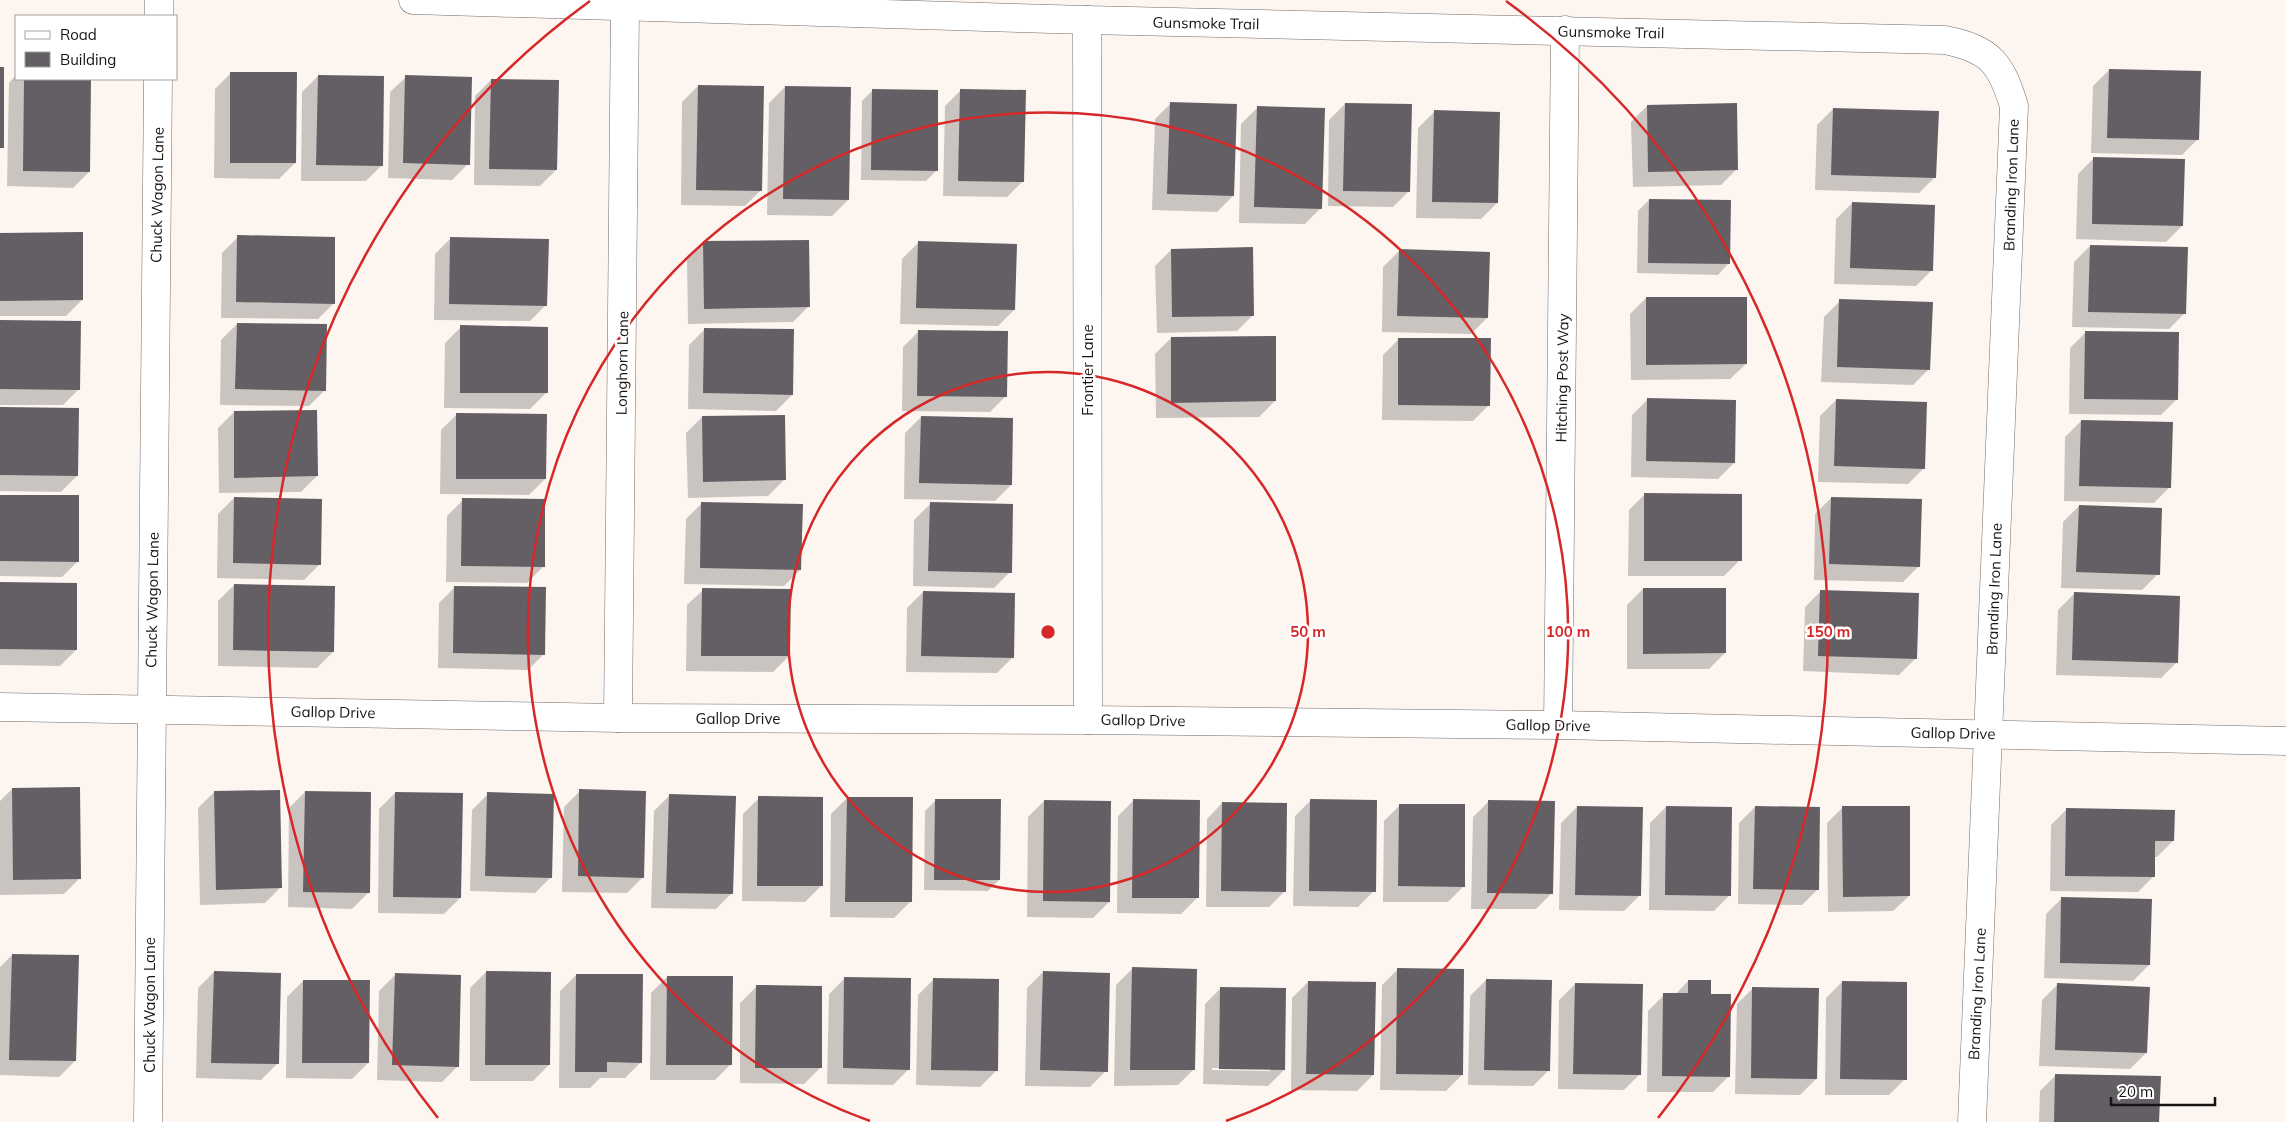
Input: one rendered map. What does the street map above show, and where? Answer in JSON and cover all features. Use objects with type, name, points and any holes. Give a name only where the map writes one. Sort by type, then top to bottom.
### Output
[{"type":"street","points":[[159,0],[159,15]]},
{"type":"street","name":"Gunsmoke Trail","points":[[413,0],[625,8],[1945,40],[1969,45],[1994,61]]},
{"type":"street","name":"Longhorn Lane","points":[[618,718],[625,8]]},
{"type":"street","name":"Frontier Lane","points":[[1087,20],[1088,720]]},
{"type":"street","name":"Hitching Post Way","points":[[1558,725],[1565,30]]},
{"type":"street","name":"Branding Iron Lane","points":[[1972,1122],[2014,106],[2008,86],[1994,61]]},
{"type":"street","name":"Chuck Wagon Lane","points":[[148,1122],[158,80]]},
{"type":"street","name":"Gallop Drive","points":[[0,707],[151,708],[618,718],[1558,725],[2286,741]]},
{"type":"building","points":[[0,67],[4,67],[4,148],[0,148]]},
{"type":"building","points":[[2109,69],[2201,71],[2199,140],[2107,138]]},
{"type":"building","points":[[230,72],[297,72],[296,163],[230,163]]},
{"type":"building","points":[[318,75],[384,76],[383,166],[316,165]]},
{"type":"building","points":[[405,75],[472,77],[470,165],[403,163]]},
{"type":"building","points":[[491,79],[559,80],[557,170],[489,169]]},
{"type":"building","points":[[24,80],[91,80],[90,172],[23,171]]},
{"type":"building","points":[[698,85],[764,86],[762,191],[696,190]]},
{"type":"building","points":[[785,86],[851,87],[849,200],[783,199]]},
{"type":"building","points":[[872,89],[938,90],[938,171],[871,170]]},
{"type":"building","points":[[960,89],[1026,90],[1024,182],[958,181]]},
{"type":"building","points":[[1170,102],[1237,104],[1234,196],[1167,194]]},
{"type":"building","points":[[1345,103],[1412,104],[1410,192],[1343,191]]},
{"type":"building","points":[[1737,103],[1738,170],[1648,172],[1647,105]]},
{"type":"building","points":[[1257,106],[1325,108],[1322,209],[1254,207]]},
{"type":"building","points":[[1833,108],[1939,111],[1936,178],[1831,175]]},
{"type":"building","points":[[1434,110],[1500,112],[1498,203],[1432,202]]},
{"type":"building","points":[[2093,157],[2185,159],[2183,226],[2092,224]]},
{"type":"building","points":[[1649,199],[1731,200],[1730,264],[1648,263]]},
{"type":"building","points":[[1852,202],[1935,205],[1933,271],[1850,268]]},
{"type":"building","points":[[83,232],[83,300],[0,301],[0,233]]},
{"type":"building","points":[[237,235],[335,237],[335,304],[236,302]]},
{"type":"building","points":[[450,237],[549,239],[547,306],[449,304]]},
{"type":"building","points":[[809,240],[810,307],[704,309],[703,241]]},
{"type":"building","points":[[918,241],[1017,244],[1015,310],[916,308]]},
{"type":"building","points":[[2090,245],[2188,247],[2186,314],[2088,312]]},
{"type":"building","points":[[1253,247],[1254,316],[1172,317],[1171,249]]},
{"type":"building","points":[[1399,249],[1490,252],[1488,318],[1397,316]]},
{"type":"building","points":[[1646,297],[1747,297],[1747,364],[1646,365]]},
{"type":"building","points":[[1839,299],[1933,302],[1930,370],[1837,367]]},
{"type":"building","points":[[0,320],[81,321],[80,390],[0,389]]},
{"type":"building","points":[[237,323],[327,324],[326,391],[235,389]]},
{"type":"building","points":[[460,325],[548,327],[548,393],[460,393]]},
{"type":"building","points":[[704,328],[794,329],[793,395],[703,393]]},
{"type":"building","points":[[918,330],[1008,331],[1007,397],[917,396]]},
{"type":"building","points":[[2085,331],[2179,332],[2178,400],[2084,399]]},
{"type":"building","points":[[1276,336],[1276,401],[1171,403],[1171,337]]},
{"type":"building","points":[[1398,338],[1491,338],[1490,406],[1398,405]]},
{"type":"building","points":[[1647,398],[1736,400],[1735,463],[1646,461]]},
{"type":"building","points":[[1836,399],[1927,402],[1925,469],[1834,466]]},
{"type":"building","points":[[0,407],[79,408],[78,476],[0,475]]},
{"type":"building","points":[[317,410],[318,476],[234,478],[234,411]]},
{"type":"building","points":[[456,413],[547,414],[546,479],[456,479]]},
{"type":"building","points":[[785,415],[786,480],[703,482],[702,416]]},
{"type":"building","points":[[921,416],[1013,418],[1012,485],[919,483]]},
{"type":"building","points":[[2081,420],[2173,422],[2171,488],[2079,486]]},
{"type":"building","points":[[1644,493],[1742,494],[1742,561],[1644,561]]},
{"type":"building","points":[[0,495],[79,495],[79,562],[0,561]]},
{"type":"building","points":[[234,497],[322,499],[321,565],[233,563]]},
{"type":"building","points":[[1831,497],[1922,499],[1920,567],[1829,564]]},
{"type":"building","points":[[462,498],[545,499],[545,567],[461,566]]},
{"type":"building","points":[[701,502],[803,504],[801,570],[700,568]]},
{"type":"building","points":[[930,502],[1013,504],[1012,573],[928,571]]},
{"type":"building","points":[[2079,505],[2162,508],[2160,575],[2076,572]]},
{"type":"building","points":[[0,582],[77,583],[77,650],[0,649]]},
{"type":"building","points":[[234,584],[335,586],[334,652],[233,650]]},
{"type":"building","points":[[454,586],[546,587],[545,655],[453,653]]},
{"type":"building","points":[[702,588],[791,589],[790,656],[701,656]]},
{"type":"building","points":[[1643,588],[1726,588],[1726,653],[1643,654]]},
{"type":"building","points":[[1820,590],[1919,593],[1917,659],[1818,656]]},
{"type":"building","points":[[923,591],[1015,593],[1014,658],[921,656]]},
{"type":"building","points":[[2074,592],[2180,596],[2178,663],[2072,660]]},
{"type":"building","points":[[80,787],[81,879],[13,880],[12,788]]},
{"type":"building","points":[[579,789],[646,791],[644,878],[578,876]]},
{"type":"building","points":[[280,790],[282,888],[216,890],[214,791]]},
{"type":"building","points":[[305,791],[371,792],[370,893],[303,892]]},
{"type":"building","points":[[395,792],[463,793],[461,898],[393,897]]},
{"type":"building","points":[[487,792],[554,794],[552,878],[485,876]]},
{"type":"building","points":[[669,794],[736,796],[733,894],[666,893]]},
{"type":"building","points":[[758,796],[823,797],[823,886],[757,886]]},
{"type":"building","points":[[847,797],[913,797],[912,902],[845,902]]},
{"type":"building","points":[[935,799],[1001,799],[1000,880],[934,880]]},
{"type":"building","points":[[1133,799],[1200,800],[1199,898],[1132,898]]},
{"type":"building","points":[[1310,799],[1377,800],[1376,892],[1309,891]]},
{"type":"building","points":[[1044,800],[1111,801],[1110,902],[1043,901]]},
{"type":"building","points":[[1488,800],[1555,801],[1553,894],[1487,893]]},
{"type":"building","points":[[1222,802],[1287,803],[1286,892],[1221,891]]},
{"type":"building","points":[[1399,804],[1465,804],[1465,887],[1398,886]]},
{"type":"building","points":[[1577,806],[1643,807],[1641,896],[1575,895]]},
{"type":"building","points":[[1666,806],[1732,807],[1731,896],[1665,895]]},
{"type":"building","points":[[1755,806],[1820,807],[1819,890],[1753,889]]},
{"type":"building","points":[[1842,806],[1910,806],[1910,896],[1843,897]]},
{"type":"building","points":[[2066,808],[2175,810],[2174,841],[2155,841],[2155,877],[2065,876]]},
{"type":"building","points":[[2061,897],[2152,899],[2150,965],[2060,963]]},
{"type":"building","points":[[12,954],[79,955],[76,1061],[9,1060]]},
{"type":"building","points":[[1132,967],[1197,969],[1195,1070],[1130,1070]]},
{"type":"building","points":[[1397,968],[1464,969],[1463,1075],[1396,1074]]},
{"type":"building","points":[[214,971],[281,973],[279,1064],[211,1063]]},
{"type":"building","points":[[486,971],[551,972],[550,1065],[485,1065]]},
{"type":"building","points":[[1043,971],[1110,973],[1108,1072],[1040,1070]]},
{"type":"building","points":[[395,973],[461,975],[459,1067],[392,1065]]},
{"type":"building","points":[[576,974],[643,974],[642,1063],[607,1062],[607,1072],[575,1072]]},
{"type":"building","points":[[667,976],[733,976],[732,1065],[666,1065]]},
{"type":"building","points":[[844,977],[911,978],[910,1070],[843,1068]]},
{"type":"building","points":[[933,978],[999,979],[998,1071],[931,1070]]},
{"type":"building","points":[[1486,979],[1552,980],[1550,1071],[1484,1070]]},
{"type":"building","points":[[303,980],[370,980],[369,1063],[302,1063]]},
{"type":"building","points":[[1688,980],[1711,980],[1711,994],[1731,994],[1730,1077],[1662,1076],[1663,993],[1688,993]]},
{"type":"building","points":[[1308,981],[1376,982],[1374,1075],[1306,1074]]},
{"type":"building","points":[[1842,981],[1907,982],[1907,1080],[1840,1079]]},
{"type":"building","points":[[1575,983],[1643,984],[1641,1075],[1573,1074]]},
{"type":"building","points":[[2057,983],[2150,987],[2147,1053],[2055,1050]]},
{"type":"building","points":[[756,985],[822,986],[822,1068],[755,1068]]},
{"type":"building","points":[[1220,987],[1286,988],[1285,1070],[1219,1069]]},
{"type":"building","points":[[1752,987],[1819,988],[1817,1079],[1751,1078]]},
{"type":"building","points":[[2055,1074],[2161,1076],[2159,1122],[2054,1122]]}]
